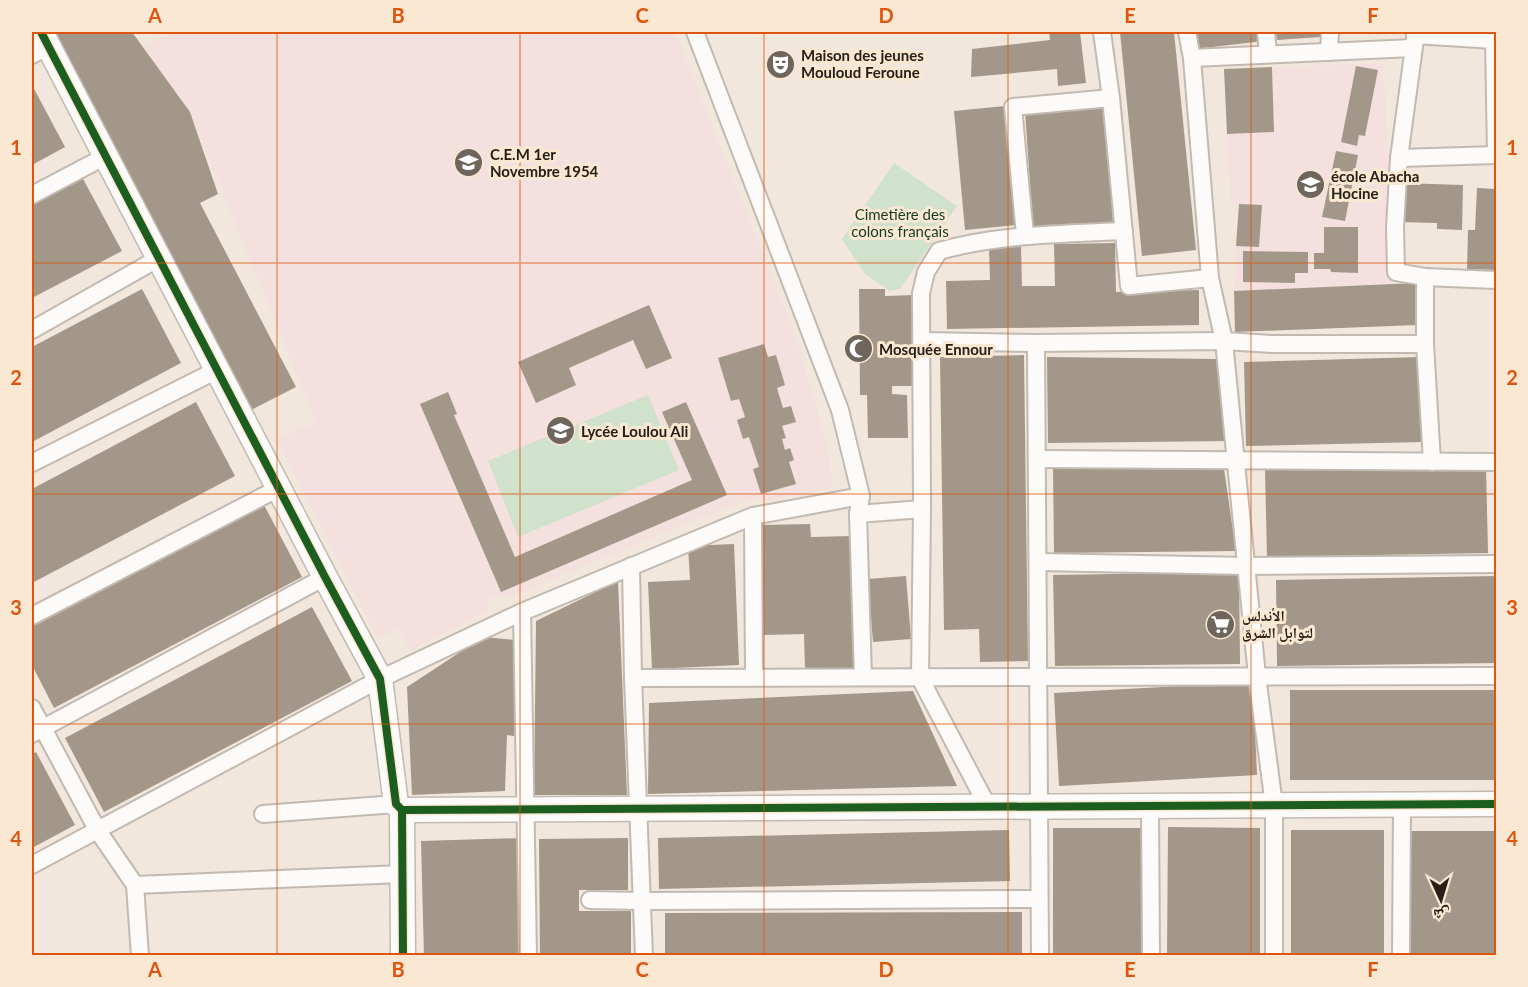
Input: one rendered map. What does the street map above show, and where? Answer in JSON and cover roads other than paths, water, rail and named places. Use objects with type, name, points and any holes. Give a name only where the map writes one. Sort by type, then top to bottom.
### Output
[{"type":"street","points":[[695,32],[840,410],[861,496],[858,514],[863,676]]},
{"type":"street","points":[[1102,32],[1111,98],[1129,286],[1210,278]]},
{"type":"street","points":[[1187,32],[1192,58],[1210,278],[1224,341],[1257,676],[1275,805],[1274,956]]},
{"type":"street","points":[[1266,32],[1268,54]]},
{"type":"street","points":[[1329,52],[1330,32]]},
{"type":"street","points":[[1192,58],[1329,52],[1415,38],[1494,40],[1496,155],[1399,158]]},
{"type":"street","points":[[1415,38],[1399,158],[1395,228],[1396,272],[1425,277],[1497,280]]},
{"type":"street","points":[[41,44],[106,156],[380,679],[399,807],[404,874],[403,956]]},
{"type":"street","points":[[1025,235],[1013,107],[1111,98]]},
{"type":"street","points":[[32,195],[106,156]]},
{"type":"street","points":[[988,807],[920,678],[921,293],[926,272],[939,251],[971,242],[1025,235],[1124,231]]},
{"type":"street","points":[[32,330],[159,258]]},
{"type":"street","points":[[1425,277],[1425,344],[1432,462]]},
{"type":"street","points":[[922,341],[1036,343],[1224,341],[1272,344],[1425,344]]},
{"type":"street","points":[[1036,343],[1040,956]]},
{"type":"street","points":[[32,463],[217,370]]},
{"type":"street","points":[[1037,459],[1497,462]]},
{"type":"street","points":[[32,616],[279,488]]},
{"type":"street","points":[[32,865],[380,679],[522,612],[753,516],[861,496]]},
{"type":"street","points":[[858,514],[922,509]]},
{"type":"street","points":[[753,516],[754,676]]},
{"type":"street","points":[[1038,562],[1246,566],[1497,564]]},
{"type":"street","points":[[631,566],[644,956]]},
{"type":"street","points":[[37,731],[325,577]]},
{"type":"street","points":[[522,612],[528,956]]},
{"type":"street","points":[[633,678],[1497,676]]},
{"type":"street","points":[[32,708],[37,731],[98,831],[135,885],[140,956]]},
{"type":"street","points":[[263,814],[399,807],[639,809],[1497,804]]},
{"type":"street","points":[[1401,956],[1402,805]]},
{"type":"street","points":[[1150,806],[1151,956]]},
{"type":"street","points":[[135,885],[404,874]]},
{"type":"street","points":[[590,900],[643,902],[1039,899]]},
{"type":"place","name":"Maison des jeunes Mouloud Feroune","points":[[780,64]]},
{"type":"place","name":"C.E.M 1er Novembre 1954","points":[[469,163]]},
{"type":"place","name":"école Abacha Hocine","points":[[1310,185]]},
{"type":"place","name":"Mosquée Ennour","points":[[858,349]]},
{"type":"place","name":"Lycée Loulou Ali","points":[[560,431]]},
{"type":"place","name":"الأندلس لتوابل الشرق","points":[[1221,624]]},
{"type":"park label","name":"Cimetière des colons français","points":[[900,222]]}]
